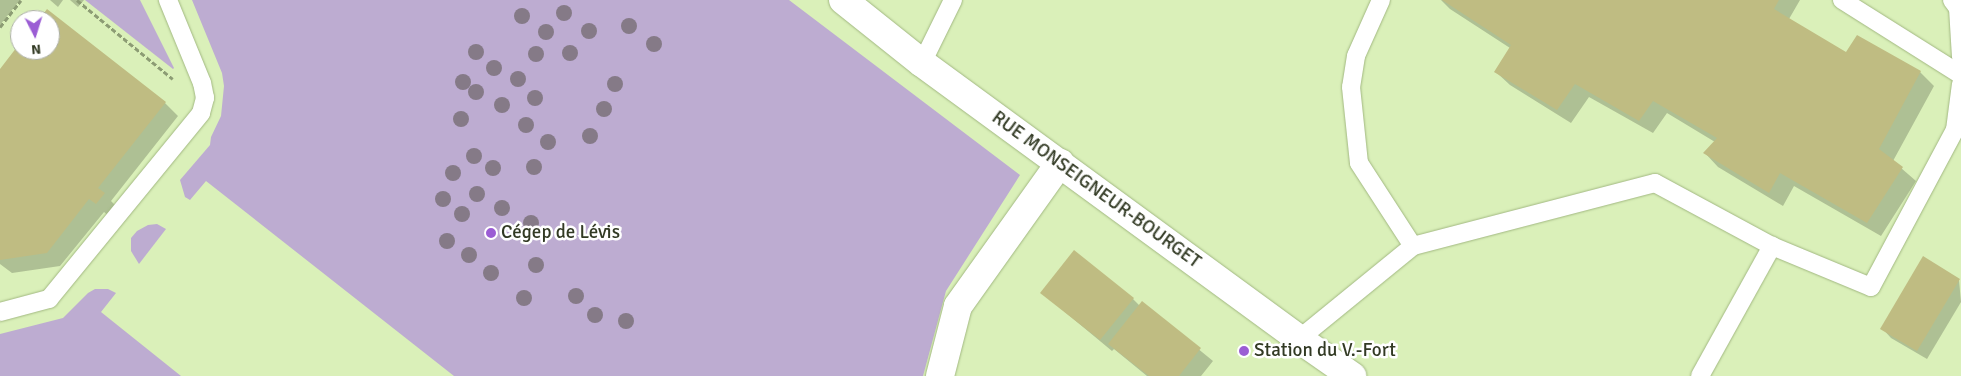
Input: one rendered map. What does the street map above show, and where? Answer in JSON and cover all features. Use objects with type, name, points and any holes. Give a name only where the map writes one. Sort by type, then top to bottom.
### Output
[{"type":"street","name":"RUE MONSEIGNEUR-BOURGET","points":[[843,0],[922,63],[1060,162],[1350,376]]},
{"type":"street","points":[[940,376],[958,306],[1060,162]]},
{"type":"lane","points":[[0,312],[50,299],[65,283],[145,180],[201,113],[205,98],[202,83],[168,0]]},
{"type":"lane","points":[[922,63],[953,0]]},
{"type":"lane","points":[[1381,0],[1356,56],[1351,87],[1359,163],[1413,246]]},
{"type":"lane","points":[[1842,0],[1961,75]]},
{"type":"lane","points":[[1952,0],[1958,8],[1961,57]]},
{"type":"lane","points":[[1299,340],[1413,246],[1655,183],[1772,246],[1870,287],[1955,130],[1961,84]]},
{"type":"lane","points":[[1700,376],[1772,246]]},
{"type":"path","points":[[0,27],[21,0]]},
{"type":"path","points":[[77,0],[179,84]]},
{"type":"shaded area","points":[[85,0],[140,0],[174,68],[173,69]]},
{"type":"shaded area","name":"Cégep de Lévis","points":[[192,0],[789,0],[1020,175],[946,291],[923,376],[454,376],[206,181],[190,200],[185,197],[180,180],[210,145],[211,137],[221,116],[224,86],[222,73]]},
{"type":"shaded area","points":[[157,224],[166,229],[139,264],[131,251],[131,238],[137,231],[148,225]]},
{"type":"shaded area","points":[[95,289],[108,289],[116,293],[101,312],[181,376],[0,376],[0,334],[63,318],[88,293]]},
{"type":"building","points":[[1442,0],[1779,0],[1774,9],[1846,52],[1857,35],[1921,71],[1879,149],[1903,167],[1867,223],[1780,173],[1769,193],[1703,153],[1717,138],[1653,101],[1639,121],[1575,84],[1557,110],[1494,72],[1511,45]]},
{"type":"building","points":[[60,19],[166,102],[98,188],[105,193],[96,204],[89,199],[47,253],[0,260],[0,69],[10,56],[10,60],[60,60]]},
{"type":"building","points":[[1074,250],[1134,298],[1100,340],[1040,293]]},
{"type":"building","points":[[1923,256],[1960,279],[1917,351],[1880,329]]},
{"type":"building","points":[[1142,301],[1201,348],[1179,376],[1149,376],[1108,344]]},
{"type":"place","name":"Cégep de Lévis","points":[[491,233]]},
{"type":"place","name":"Station du V.-Fort","points":[[1244,351]]}]
